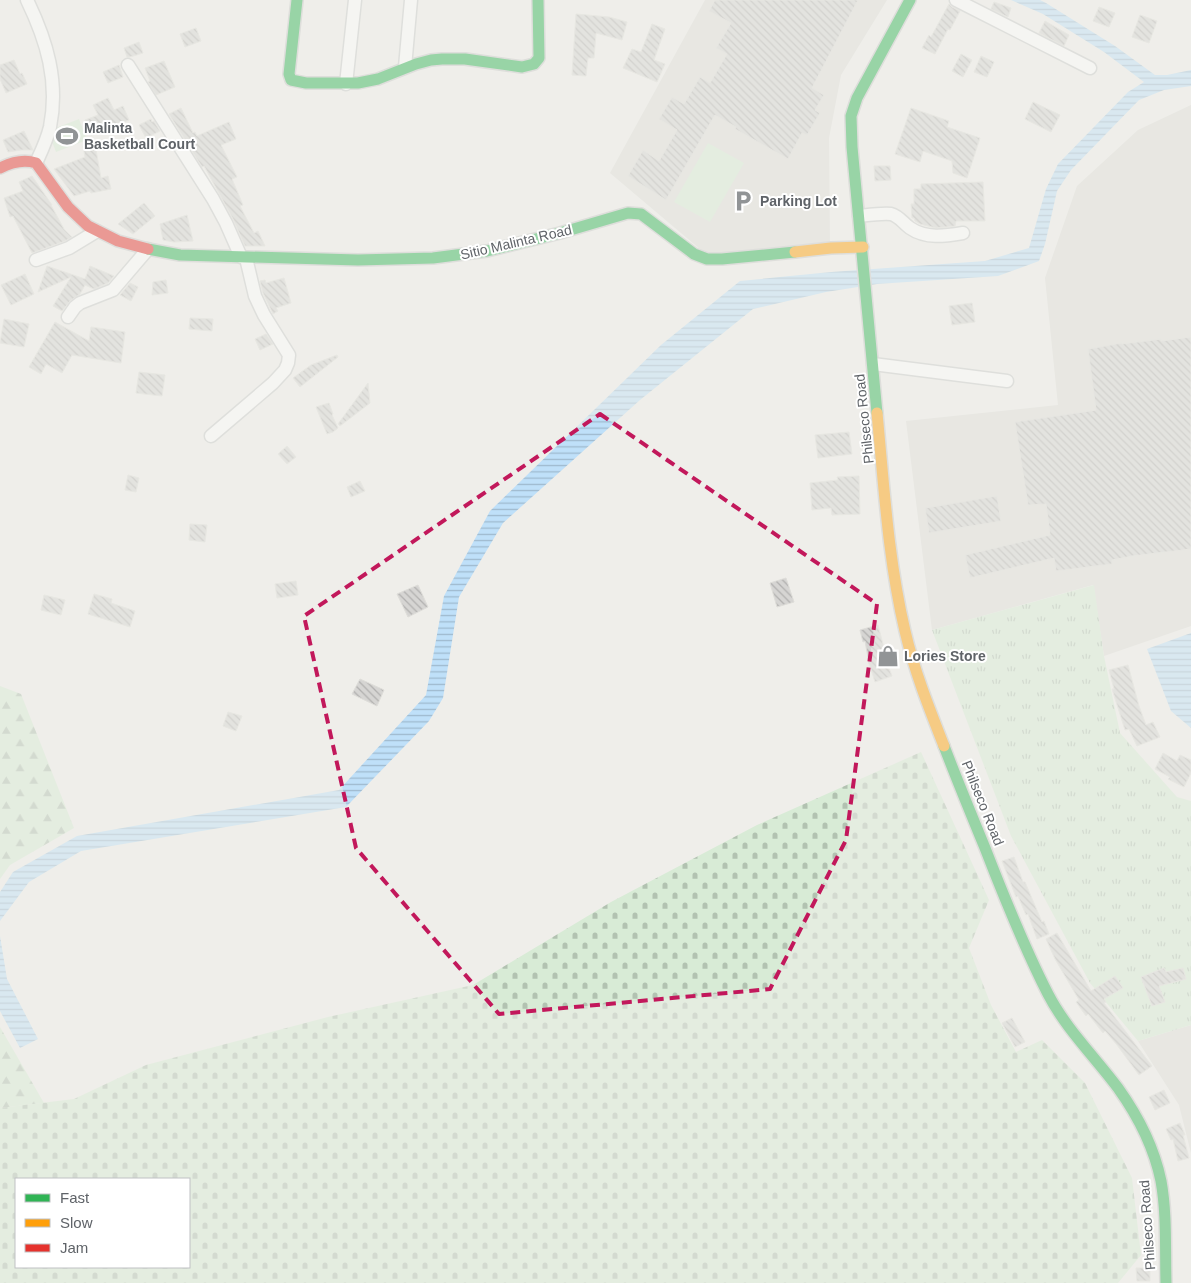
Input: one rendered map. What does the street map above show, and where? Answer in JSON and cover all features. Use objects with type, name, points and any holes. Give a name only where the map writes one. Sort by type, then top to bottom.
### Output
[{"type":"street","points":[[0,168],[16,162],[29,160],[36,163],[50,127],[54,92],[48,52],[27,0]]},
{"type":"street","points":[[297,0],[288,74],[291,80],[304,83],[346,84],[372,81],[430,60],[458,58],[522,67],[530,66],[537,62],[539,58],[538,0]]},
{"type":"street","points":[[346,84],[355,0]]},
{"type":"street","points":[[405,68],[411,0]]},
{"type":"street","name":"Philseco Road","points":[[910,0],[857,98],[851,116],[852,147],[891,558],[896,591],[911,653],[938,728],[1010,912],[1056,1010],[1131,1106],[1148,1140],[1157,1164],[1162,1193],[1165,1221],[1166,1283]]},
{"type":"street","points":[[956,0],[1090,68]]},
{"type":"street","points":[[128,65],[213,199],[244,257],[255,296],[264,315],[289,355],[285,370],[273,383],[211,436]]},
{"type":"street","name":"Sitio Malinta Road","points":[[36,163],[68,207],[88,226],[118,241],[180,255],[358,260],[433,258],[487,251],[560,233],[628,213],[641,214],[694,254],[707,258],[722,259],[831,248],[862,251]]},
{"type":"street","points":[[859,216],[890,214],[899,218],[921,234],[933,236],[963,233]]},
{"type":"street","points":[[36,260],[62,251],[98,231]]},
{"type":"street","points":[[68,317],[80,303],[113,290],[148,249]]},
{"type":"street","points":[[873,364],[1007,382]]},
{"type":"highlighted area","points":[[600,414],[877,604],[846,840],[770,989],[499,1014],[356,848],[304,616]]},
{"type":"shaded area","points":[[705,0],[887,0],[841,75],[829,138],[830,250],[707,255],[610,173]]},
{"type":"shaded area","points":[[1191,105],[1191,626],[1104,656],[1093,585],[932,630],[906,421],[1058,405],[1045,278],[1077,186],[1138,130]]},
{"type":"shaded area","points":[[1191,1025],[1191,1153],[1179,1105],[1138,1041]]},
{"type":"green space","name":"Malinta Basketball Court","points":[[79,119],[87,140],[56,152],[48,131]]},
{"type":"green space","points":[[708,143],[744,163],[710,222],[674,202]]},
{"type":"green space","points":[[1094,585],[1104,656],[1120,733],[1177,797],[1191,801],[1191,1025],[1138,1041],[1090,983],[1011,836],[932,630]]},
{"type":"green space","points":[[0,686],[21,694],[74,828],[10,865],[0,879]]},
{"type":"green space","points":[[921,752],[989,900],[969,948],[991,1005],[1016,1052],[1042,1040],[1085,1083],[1132,1178],[1141,1255],[1118,1283],[0,1283],[0,1108],[74,1099],[146,1065],[328,1017],[473,985],[611,902],[757,825]]},
{"type":"green space","points":[[0,1027],[44,1103],[0,1108]]},
{"type":"water","points":[[1011,0],[1040,0],[1046,3],[1115,46],[1155,75],[1167,75],[1191,70],[1191,86],[1164,90],[1139,100],[1071,170],[1057,191],[1045,244],[1039,261],[998,276],[877,284],[826,292],[753,309],[640,400],[503,523],[459,597],[443,698],[429,721],[346,807],[81,851],[29,882],[0,921],[0,892],[13,872],[77,836],[339,790],[426,695],[444,596],[490,511],[661,345],[740,281],[831,272],[985,261],[1029,248],[1046,189],[1058,164],[1128,92],[1144,82],[1104,52],[1043,14]]},
{"type":"water","points":[[1191,633],[1191,728],[1171,711],[1147,649]]},
{"type":"water","points":[[0,936],[7,979],[38,1039],[20,1048],[0,1011]]},
{"type":"building","points":[[715,0],[858,0],[812,88],[824,95],[815,110],[820,113],[807,135],[802,133],[788,159],[735,129],[736,127],[715,115],[666,200],[628,176],[643,150],[659,161],[677,130],[659,119],[672,97],[684,104],[700,77],[710,83],[727,54],[716,48],[731,23],[709,11]]},
{"type":"building","points":[[994,2],[1011,8],[1008,17],[991,9]]},
{"type":"building","points":[[949,4],[960,11],[935,54],[922,48],[929,35],[931,37]]},
{"type":"building","points":[[1099,7],[1115,13],[1109,27],[1093,21]]},
{"type":"building","points":[[576,14],[609,17],[627,22],[622,40],[596,33],[594,58],[588,58],[586,76],[572,75]]},
{"type":"building","points":[[1140,15],[1157,21],[1149,43],[1132,37]]},
{"type":"building","points":[[1045,21],[1069,35],[1064,46],[1039,33]]},
{"type":"building","points":[[652,24],[665,29],[654,60],[665,64],[657,82],[623,68],[632,49],[641,52]]},
{"type":"building","points":[[196,28],[201,41],[185,47],[180,34]]},
{"type":"building","points":[[139,42],[143,53],[127,57],[124,48]]},
{"type":"building","points":[[961,54],[972,60],[963,77],[952,71]]},
{"type":"building","points":[[981,56],[994,62],[987,77],[974,72]]},
{"type":"building","points":[[14,60],[27,84],[6,93],[0,79],[0,65]]},
{"type":"building","points":[[164,61],[175,87],[156,95],[148,82],[150,81],[145,68]]},
{"type":"building","points":[[119,65],[123,77],[108,83],[103,72]]},
{"type":"building","points":[[108,98],[114,110],[123,106],[129,120],[91,135],[85,120],[98,115],[93,105]]},
{"type":"building","points":[[1033,102],[1060,115],[1051,132],[1025,119]]},
{"type":"building","points":[[181,108],[193,133],[195,132],[197,136],[229,122],[236,139],[221,145],[237,177],[232,179],[243,205],[240,206],[254,233],[258,231],[265,246],[245,246],[233,219],[204,166],[202,167],[169,114]]},
{"type":"building","points":[[911,108],[949,121],[947,127],[980,138],[967,178],[953,173],[952,161],[923,151],[920,162],[895,154]]},
{"type":"building","points":[[151,119],[160,131],[146,138],[139,125]]},
{"type":"building","points":[[24,131],[33,150],[8,152],[3,140]]},
{"type":"building","points":[[95,144],[101,178],[108,176],[111,189],[91,193],[90,191],[74,196],[54,169],[85,157],[83,146]]},
{"type":"building","points":[[874,166],[890,166],[891,180],[875,181]]},
{"type":"building","points":[[32,176],[52,205],[64,229],[72,237],[32,253],[13,216],[10,217],[4,198],[23,191],[19,182]]},
{"type":"building","points":[[983,182],[985,221],[956,221],[955,226],[936,228],[920,224],[912,218],[911,204],[914,204],[914,189],[921,189],[921,184]]},
{"type":"building","points":[[144,203],[155,216],[133,234],[118,224]]},
{"type":"building","points":[[187,215],[193,241],[174,242],[163,240],[160,224]]},
{"type":"building","points":[[47,266],[85,279],[90,266],[114,276],[108,283],[94,289],[85,285],[80,294],[70,301],[62,311],[53,306],[71,277],[38,292]]},
{"type":"building","points":[[25,274],[34,294],[11,305],[1,285]]},
{"type":"building","points":[[284,278],[291,303],[276,308],[278,311],[273,314],[263,293],[260,281],[265,280],[266,283]]},
{"type":"building","points":[[166,280],[168,293],[152,295],[153,282]]},
{"type":"building","points":[[130,283],[138,287],[131,301],[120,295]]},
{"type":"building","points":[[972,303],[975,322],[952,325],[949,306]]},
{"type":"building","points":[[190,318],[213,319],[212,331],[189,329]]},
{"type":"building","points":[[4,319],[29,324],[24,347],[0,343]]},
{"type":"building","points":[[55,322],[89,341],[91,327],[125,332],[121,363],[72,355],[62,373],[46,364],[41,374],[29,367]]},
{"type":"building","points":[[266,334],[273,344],[260,350],[255,339]]},
{"type":"building","points":[[1191,337],[1191,549],[1132,556],[1112,560],[1112,564],[1056,571],[1054,558],[970,578],[965,555],[1050,535],[1046,504],[1028,505],[1015,422],[1096,410],[1088,349],[1122,343]]},
{"type":"building","points":[[337,355],[338,357],[300,387],[293,378],[311,365]]},
{"type":"building","points":[[139,372],[165,375],[162,396],[136,393]]},
{"type":"building","points":[[368,383],[370,403],[340,426],[338,424]]},
{"type":"building","points":[[329,403],[338,428],[327,434],[316,407]]},
{"type":"building","points":[[849,432],[852,454],[818,458],[815,435]]},
{"type":"building","points":[[287,446],[296,457],[287,464],[278,454]]},
{"type":"building","points":[[128,475],[139,478],[136,492],[125,490]]},
{"type":"building","points":[[859,476],[860,514],[832,515],[831,508],[812,510],[810,483],[838,480],[837,477]]},
{"type":"building","points":[[360,481],[365,491],[351,497],[347,487]]},
{"type":"building","points":[[997,496],[1001,521],[929,533],[925,508]]},
{"type":"building","points":[[190,524],[207,525],[205,542],[189,540]]},
{"type":"building","points":[[786,578],[794,602],[777,607],[770,583]]},
{"type":"building","points":[[296,581],[298,595],[277,598],[275,584]]},
{"type":"building","points":[[418,585],[428,607],[408,617],[397,594]]},
{"type":"building","points":[[94,594],[112,599],[111,603],[135,611],[130,627],[88,614]]},
{"type":"building","points":[[44,595],[65,600],[61,615],[41,610]]},
{"type":"building","points":[[878,625],[884,648],[888,647],[891,662],[887,663],[892,676],[875,682],[865,641],[863,642],[860,630]]},
{"type":"building","points":[[1128,665],[1146,725],[1153,722],[1160,737],[1137,746],[1129,729],[1125,730],[1112,689],[1114,689],[1109,670]]},
{"type":"building","points":[[360,679],[384,690],[377,706],[352,694]]},
{"type":"building","points":[[228,712],[242,716],[236,731],[223,726]]},
{"type":"building","points":[[1163,753],[1177,761],[1180,755],[1191,760],[1191,773],[1184,787],[1168,779],[1170,777],[1155,769]]},
{"type":"building","points":[[1014,857],[1023,882],[1025,882],[1049,934],[1037,939],[1028,914],[1026,915],[1018,896],[1016,897],[1002,861]]},
{"type":"building","points":[[1057,933],[1091,991],[1115,976],[1123,988],[1104,999],[1106,1002],[1104,1003],[1152,1066],[1139,1075],[1105,1031],[1103,1033],[1088,1014],[1086,1016],[1076,1002],[1079,1000],[1055,959],[1046,939]]},
{"type":"building","points":[[1164,968],[1166,972],[1183,968],[1186,979],[1159,986],[1165,1002],[1152,1006],[1141,977]]},
{"type":"building","points":[[1012,1018],[1025,1042],[1015,1047],[1002,1023]]},
{"type":"building","points":[[1164,1090],[1170,1103],[1155,1110],[1149,1097]]},
{"type":"building","points":[[1180,1123],[1185,1135],[1183,1135],[1189,1158],[1178,1161],[1173,1139],[1171,1140],[1166,1129]]},
{"type":"building","points":[[1136,1268],[1150,1268],[1150,1281],[1137,1281]]},
{"type":"traffic: fast","points":[[297,0],[289,74],[291,80],[306,83],[358,83],[378,79],[416,64],[442,59],[465,59],[522,67],[534,64],[539,58],[538,0]]},
{"type":"traffic: fast","points":[[877,413],[852,147],[851,116],[857,98],[910,0]]},
{"type":"traffic: fast","points":[[148,249],[180,255],[358,260],[433,258],[487,251],[560,233],[628,213],[641,214],[694,254],[707,259],[795,252]]},
{"type":"traffic: fast","points":[[944,746],[1015,922],[1048,994],[1063,1019],[1118,1088],[1139,1121],[1150,1144],[1158,1168],[1163,1193],[1166,1283]]},
{"type":"traffic: slow","points":[[795,252],[863,247]]},
{"type":"traffic: slow","points":[[877,413],[887,522],[899,604],[913,660],[944,746]]},
{"type":"traffic: jam","points":[[0,168],[18,162],[36,163],[68,207],[88,226],[118,241],[148,249]]},
{"type":"place","name":"Malinta Basketball Court","points":[[67,136]]},
{"type":"place","name":"Parking Lot","points":[[743,201]]},
{"type":"place","name":"Lories Store","points":[[888,656]]}]
